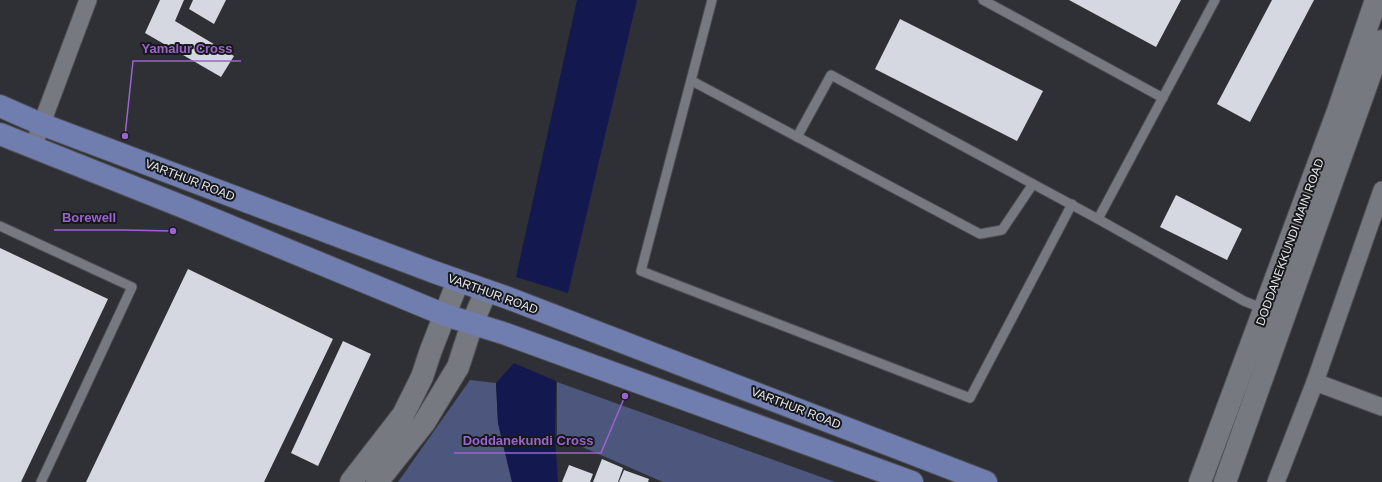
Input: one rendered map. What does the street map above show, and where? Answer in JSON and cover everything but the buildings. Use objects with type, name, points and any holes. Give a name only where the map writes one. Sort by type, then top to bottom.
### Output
[{"type":"main road","name":"VARTHUR ROAD","points":[[0,106],[41,124],[857,431],[986,482]]},
{"type":"main road","points":[[0,134],[194,211],[445,315],[503,333],[912,482]]},
{"type":"street","points":[[33,147],[88,0]]},
{"type":"street","name":"DODDANEKKUNDI MAIN ROAD","points":[[1200,482],[1338,111],[1376,0]]},
{"type":"street","name":"DODDANEKKUNDI MAIN ROAD","points":[[1225,482],[1382,41]]},
{"type":"street","points":[[1276,482],[1314,382],[1382,190]]},
{"type":"street","points":[[351,482],[403,415],[422,377],[458,281]]},
{"type":"street","points":[[377,482],[424,423],[458,367],[472,324],[486,291]]},
{"type":"street","points":[[1314,382],[1382,407]]},
{"type":"lane","points":[[712,0],[641,271],[970,398],[1072,204]]},
{"type":"lane","points":[[983,0],[1163,98]]},
{"type":"lane","points":[[1098,219],[1215,0]]},
{"type":"lane","points":[[797,137],[831,75],[1072,204],[1244,301],[1264,310]]},
{"type":"lane","points":[[692,81],[980,234],[1002,230],[1033,184]]},
{"type":"lane","points":[[0,226],[132,287],[41,482]]},
{"type":"shaded area","points":[[577,0],[637,0],[568,293],[516,277]]},
{"type":"shaded area","points":[[514,363],[556,381],[555,437],[558,482],[512,482],[498,423],[496,383]]},
{"type":"shaded area","points":[[470,380],[496,383],[498,423],[512,482],[398,482]]},
{"type":"shaded area","points":[[557,382],[835,482],[663,482],[557,436]]},
{"type":"place","name":"Yamalur Cross","points":[[125,136]]},
{"type":"place","name":"Borewell","points":[[173,231]]},
{"type":"place","name":"Doddanekundi Cross","points":[[625,396]]}]
